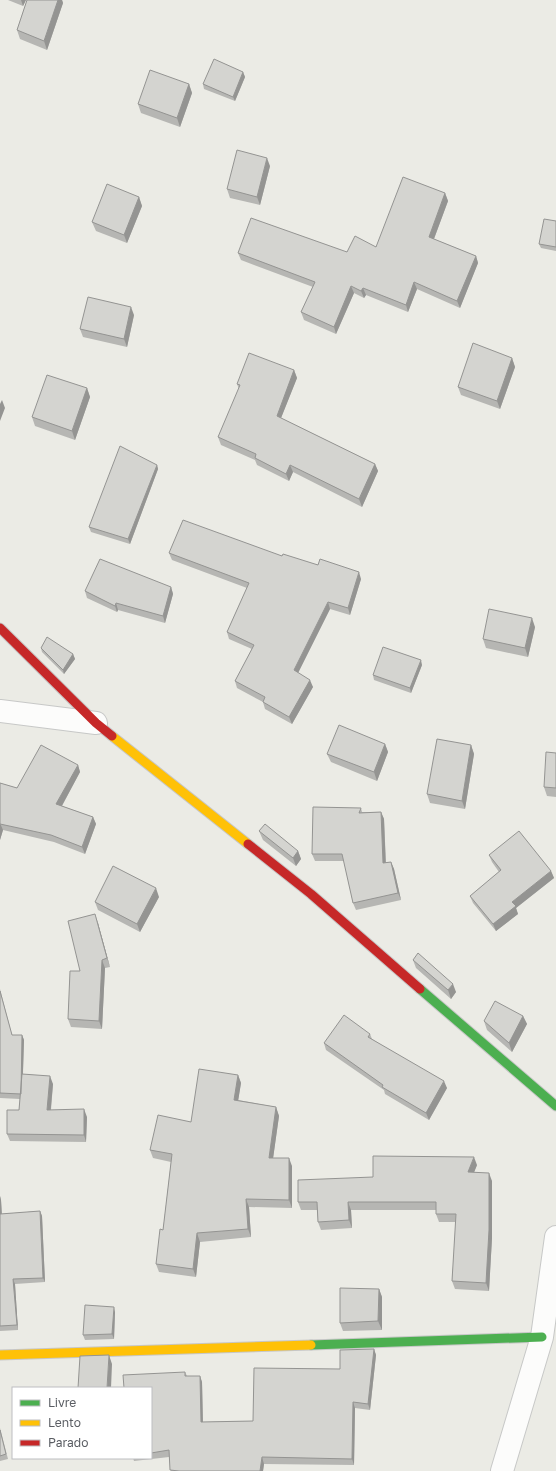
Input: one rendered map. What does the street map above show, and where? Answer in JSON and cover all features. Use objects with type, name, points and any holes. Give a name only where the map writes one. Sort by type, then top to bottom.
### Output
[{"type":"street","points":[[0,628],[96,723],[311,894],[556,1106]]},
{"type":"street","points":[[0,711],[96,723]]},
{"type":"street","points":[[502,1471],[542,1337],[556,1237]]},
{"type":"street","points":[[0,1355],[542,1337]]},
{"type":"building","points":[[27,0],[58,0],[44,41],[17,30]]},
{"type":"building","points":[[214,59],[243,72],[233,97],[203,84]]},
{"type":"building","points":[[150,70],[189,84],[177,118],[138,104]]},
{"type":"building","points":[[237,150],[267,158],[257,197],[227,189]]},
{"type":"building","points":[[403,177],[445,193],[429,237],[476,256],[457,301],[414,282],[406,305],[363,288],[361,291],[351,286],[334,327],[301,312],[315,282],[238,253],[251,218],[347,252],[355,236],[376,247]]},
{"type":"building","points":[[107,184],[139,197],[124,235],[92,222]]},
{"type":"building","points":[[544,219],[556,221],[556,247],[539,244]]},
{"type":"building","points":[[88,297],[131,307],[124,339],[80,329]]},
{"type":"building","points":[[473,343],[512,358],[497,401],[458,387]]},
{"type":"building","points":[[249,353],[294,370],[277,416],[375,464],[359,499],[290,465],[286,474],[255,458],[256,454],[218,437],[240,385],[237,384]]},
{"type":"building","points":[[47,375],[87,388],[72,431],[32,417]]},
{"type":"building","points":[[120,446],[157,465],[128,539],[89,527]]},
{"type":"building","points":[[183,520],[282,556],[283,554],[318,565],[320,559],[359,572],[348,608],[328,602],[294,670],[310,680],[289,717],[263,702],[265,697],[235,681],[254,645],[227,632],[249,583],[169,553]]},
{"type":"building","points":[[100,559],[171,587],[163,616],[116,603],[115,606],[85,591]]},
{"type":"building","points":[[489,609],[532,618],[525,648],[483,639]]},
{"type":"building","points":[[47,637],[73,654],[63,670],[41,648]]},
{"type":"building","points":[[383,647],[421,660],[410,688],[373,675]]},
{"type":"building","points":[[339,725],[385,744],[374,772],[327,754]]},
{"type":"building","points":[[437,739],[471,745],[462,801],[427,794]]},
{"type":"building","points":[[41,745],[78,765],[56,804],[93,817],[82,847],[51,835],[0,824],[0,783],[17,788]]},
{"type":"building","points":[[546,752],[556,753],[556,788],[544,787]]},
{"type":"building","points":[[313,807],[361,808],[359,813],[381,812],[383,863],[391,862],[398,893],[353,903],[342,854],[312,854]]},
{"type":"building","points":[[265,824],[298,851],[293,858],[259,831]]},
{"type":"building","points":[[519,831],[551,871],[512,902],[516,906],[493,924],[470,896],[501,870],[489,855]]},
{"type":"building","points":[[113,866],[156,888],[137,924],[95,902]]},
{"type":"building","points":[[95,914],[107,958],[102,960],[99,1021],[68,1019],[70,971],[80,971],[68,921]]},
{"type":"building","points":[[418,953],[453,984],[448,990],[413,960]]},
{"type":"building","points":[[0,991],[12,1035],[22,1035],[21,1094],[0,1093]]},
{"type":"building","points":[[495,1001],[523,1016],[509,1043],[484,1021]]},
{"type":"building","points":[[344,1015],[370,1034],[368,1037],[444,1081],[426,1113],[382,1087],[383,1085],[324,1043]]},
{"type":"building","points":[[199,1069],[238,1075],[234,1100],[276,1107],[269,1158],[289,1158],[289,1200],[246,1199],[248,1229],[197,1233],[193,1269],[156,1264],[160,1229],[163,1230],[172,1154],[150,1150],[158,1115],[191,1122]]},
{"type":"building","points":[[22,1074],[50,1076],[47,1110],[84,1109],[84,1135],[7,1134],[7,1110],[19,1110]]},
{"type":"building","points":[[373,1156],[474,1157],[468,1172],[489,1173],[489,1230],[486,1283],[452,1281],[456,1214],[436,1214],[436,1202],[348,1202],[349,1220],[318,1222],[317,1202],[298,1202],[298,1180],[373,1177]]},
{"type":"building","points":[[40,1211],[43,1278],[13,1279],[17,1325],[0,1326],[0,1214]]},
{"type":"building","points":[[340,1288],[379,1289],[378,1321],[340,1323]]},
{"type":"building","points":[[85,1305],[114,1307],[112,1334],[83,1335]]},
{"type":"building","points":[[374,1349],[368,1404],[353,1402],[352,1459],[262,1457],[260,1471],[170,1470],[169,1450],[152,1453],[152,1387],[124,1387],[123,1375],[185,1372],[185,1376],[200,1376],[201,1422],[253,1421],[254,1368],[340,1369],[340,1350]]},
{"type":"building","points":[[109,1355],[107,1387],[78,1387],[80,1356]]},
{"type":"building","points":[[0,1430],[6,1454],[0,1456]]},
{"type":"traffic: fast","points":[[420,989],[556,1106]]},
{"type":"traffic: fast","points":[[311,1345],[542,1337]]},
{"type":"traffic: slow","points":[[112,736],[248,844]]},
{"type":"traffic: slow","points":[[0,1355],[311,1345]]},
{"type":"traffic: jam","points":[[0,628],[96,723],[112,736]]},
{"type":"traffic: jam","points":[[248,844],[311,894],[420,989]]}]
